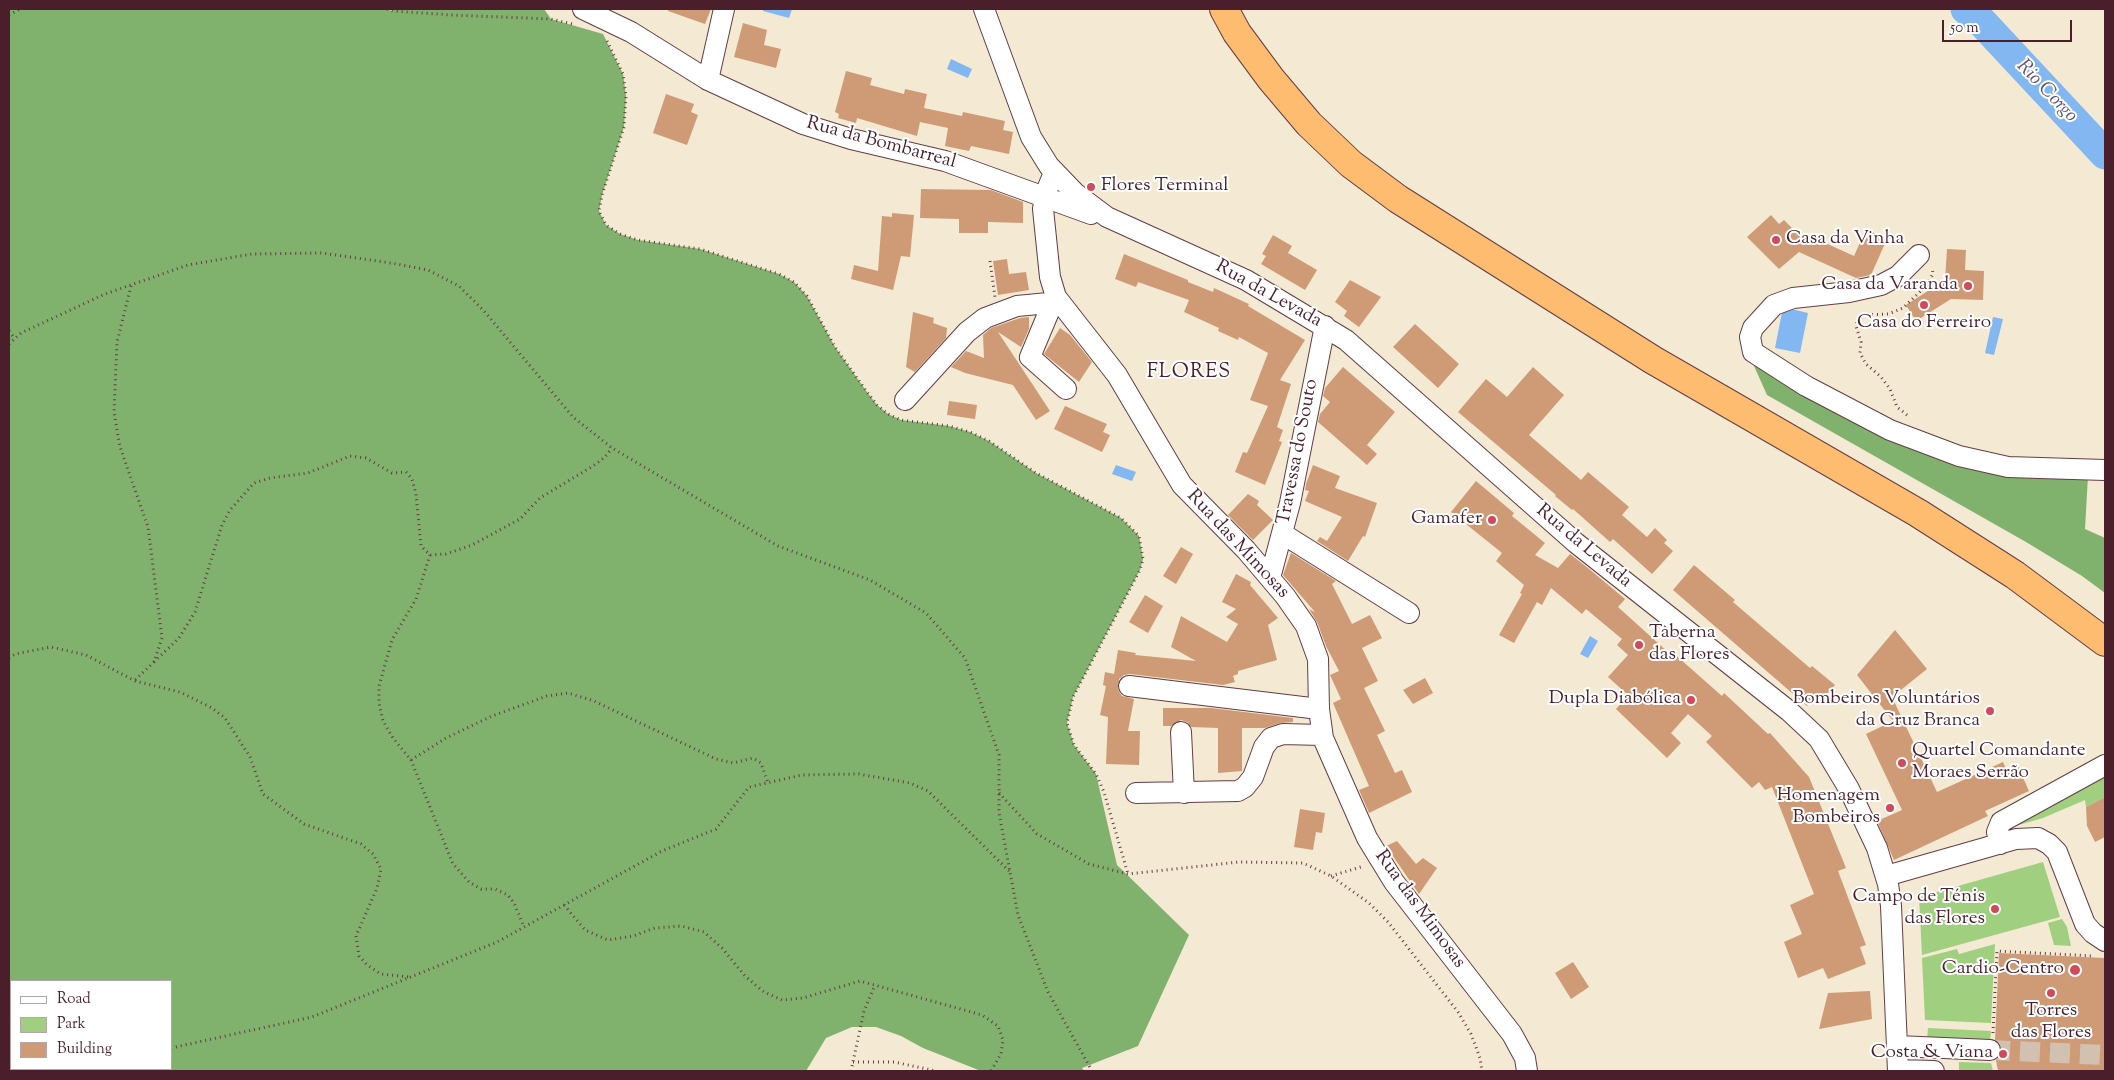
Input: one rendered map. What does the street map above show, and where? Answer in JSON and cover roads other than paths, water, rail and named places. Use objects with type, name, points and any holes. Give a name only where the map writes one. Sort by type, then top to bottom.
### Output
[{"type":"highway","points":[[1224,9],[1237,33],[1265,72],[1309,124],[1351,164],[1398,199],[1653,360],[1918,513],[2015,575],[2105,642]]},
{"type":"highway","points":[[1242,9],[1272,56],[1307,101],[1343,139],[1392,178],[1484,238],[1694,367],[1914,494],[1988,540],[2105,622]]},
{"type":"street","points":[[708,80],[724,9]]},
{"type":"street","name":"Rua da Levada","points":[[984,9],[1026,126],[1037,148],[1054,173],[1086,203],[1107,217],[1246,280],[1325,326],[1368,357],[1585,550],[1810,730],[1826,748],[1844,779],[1874,843],[1886,876],[1892,906],[1898,1071]]},
{"type":"street","name":"Rua da Bombarreal","points":[[579,17],[631,32],[708,80],[815,128],[851,140],[945,160],[1135,230]]},
{"type":"street","name":"Rua das Mimosas","points":[[1054,173],[1045,197],[1044,221],[1050,278],[1056,302],[1124,386],[1182,485],[1246,550],[1300,615],[1312,638],[1319,669],[1319,708],[1322,735],[1360,824],[1380,862],[1394,882],[1512,1034],[1525,1058],[1527,1071]]},
{"type":"street","points":[[1919,255],[1898,276],[1881,285],[1849,292],[1793,298],[1774,305],[1753,328],[1750,337],[1753,352],[1806,386],[1890,430],[1959,456],[2008,467],[2105,470]]},
{"type":"street","points":[[905,400],[967,332],[997,312],[1017,306],[1056,302]]},
{"type":"street","points":[[1056,302],[1030,357],[1066,389]]},
{"type":"street","name":"Travessa do Souto","points":[[1270,578],[1283,534],[1325,326]]},
{"type":"street","points":[[1283,534],[1409,613]]},
{"type":"street","points":[[1129,686],[1319,708]]},
{"type":"street","points":[[1181,732],[1184,793]]},
{"type":"street","points":[[1136,794],[1230,792],[1241,789],[1253,777],[1264,747],[1271,738],[1287,734],[1322,735]]},
{"type":"street","points":[[2000,844],[1997,830],[2003,821],[2105,765]]},
{"type":"street","points":[[1886,876],[2030,837],[2042,840],[2053,846],[2060,857],[2085,924],[2092,933],[2105,941]]},
{"type":"street","points":[[1897,1046],[1991,1045]]},
{"type":"street","points":[[1898,1071],[1934,1071]]},
{"type":"water","points":[[763,9],[792,9],[789,18],[763,11]]},
{"type":"water","points":[[951,59],[972,69],[968,78],[947,69]]},
{"type":"water","points":[[1783,307],[1808,313],[1800,353],[1775,348]]},
{"type":"water","points":[[1993,317],[2003,319],[1994,355],[1985,353]]},
{"type":"water","points":[[1116,465],[1136,472],[1132,481],[1112,474]]},
{"type":"water","points":[[1590,636],[1598,641],[1588,658],[1580,654]]},
{"type":"waterway","name":"Rio Corgo","points":[[1966,9],[1979,19],[2105,154]]},
{"type":"tunnel","points":[[1990,1050],[2105,1055]]},
{"type":"place","name":"Flores Terminal","points":[[1091,187]]},
{"type":"place","name":"Casa da Vinha","points":[[1776,240]]},
{"type":"place","name":"Casa da Varanda","points":[[1968,286]]},
{"type":"place","name":"Casa do Ferreiro","points":[[1924,305]]},
{"type":"place","name":"Gamafer","points":[[1492,520]]},
{"type":"place","name":"Taberna das Flores","points":[[1639,645]]},
{"type":"place","name":"Dupla Diabólica","points":[[1691,700]]},
{"type":"place","name":"Bombeiros Voluntários da Cruz Branca","points":[[1990,711]]},
{"type":"place","name":"Quartel Comandante Moraes Serrão","points":[[1902,763]]},
{"type":"place","name":"Homenagem Bombeiros","points":[[1890,808]]},
{"type":"place","name":"Campo de Ténis das Flores","points":[[1995,909]]},
{"type":"place","name":"Cardio-Centro","points":[[2075,970]]},
{"type":"place","name":"Torres das Flores","points":[[2051,993]]},
{"type":"place","name":"Costa & Viana","points":[[2003,1054]]},
{"type":"district","name":"FLORES","points":[[1189,374]]}]
